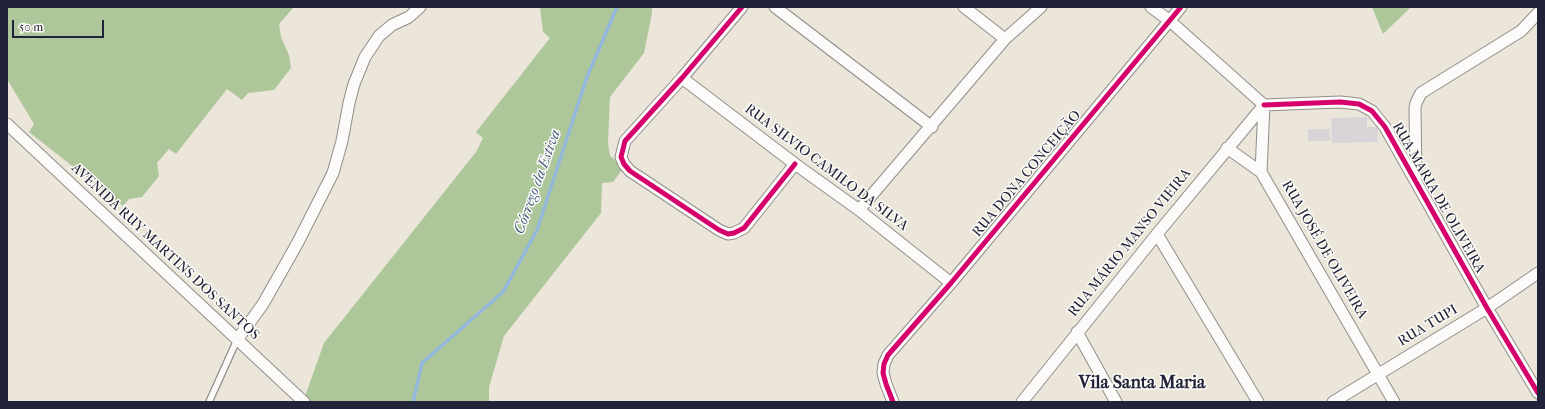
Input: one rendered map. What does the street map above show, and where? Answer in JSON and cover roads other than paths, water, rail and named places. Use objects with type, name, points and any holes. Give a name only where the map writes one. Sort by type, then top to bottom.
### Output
[{"type":"street","points":[[237,340],[267,297],[297,244],[333,173],[342,141],[354,84],[365,57],[379,36],[392,25],[409,17],[420,7]]},
{"type":"street","points":[[742,7],[682,78],[626,140],[621,157],[624,164],[630,171],[719,230],[728,234],[744,228],[795,164]]},
{"type":"street","points":[[775,7],[932,127]]},
{"type":"street","points":[[964,7],[1005,39]]},
{"type":"street","points":[[859,210],[932,127],[1005,39],[1041,7]]},
{"type":"street","points":[[1151,7],[1264,105],[1261,172]]},
{"type":"street","name":"RUA DONA CONCEIÇÃO","points":[[893,402],[886,384],[884,373],[884,364],[888,355],[951,283],[1181,7]]},
{"type":"street","points":[[1416,182],[1416,102],[1421,93],[1521,30],[1538,13]]},
{"type":"street","name":"RUA SILVIO CAMILO DA SILVA","points":[[682,78],[795,164],[859,210],[951,283]]},
{"type":"street","name":"RUA MARIA DE OLIVEIRA","points":[[1264,105],[1340,102],[1358,104],[1372,111],[1385,127],[1487,308],[1538,393]]},
{"type":"street","name":"RUA MÁRIO MANSO VIEIRA","points":[[1022,402],[1077,332],[1227,148],[1264,105]]},
{"type":"street","name":"AVENIDA RUY MARTINS DOS SANTOS","points":[[7,124],[304,402]]},
{"type":"street","points":[[1227,148],[1261,172]]},
{"type":"street","name":"RUA JOSÉ DE OLIVEIRA","points":[[1261,172],[1394,402]]},
{"type":"street","points":[[1157,234],[1258,402]]},
{"type":"street","name":"RUA TUPI","points":[[1333,402],[1378,373],[1487,308],[1538,273]]},
{"type":"street","points":[[1077,332],[1116,402]]},
{"type":"lane","points":[[209,402],[237,340]]},
{"type":"waterway","name":"Córrego da Estiva","points":[[413,402],[422,363],[503,292],[537,230],[587,77],[617,7]]},
{"type":"district","name":"Vila Santa Maria","points":[[1142,384]]}]
